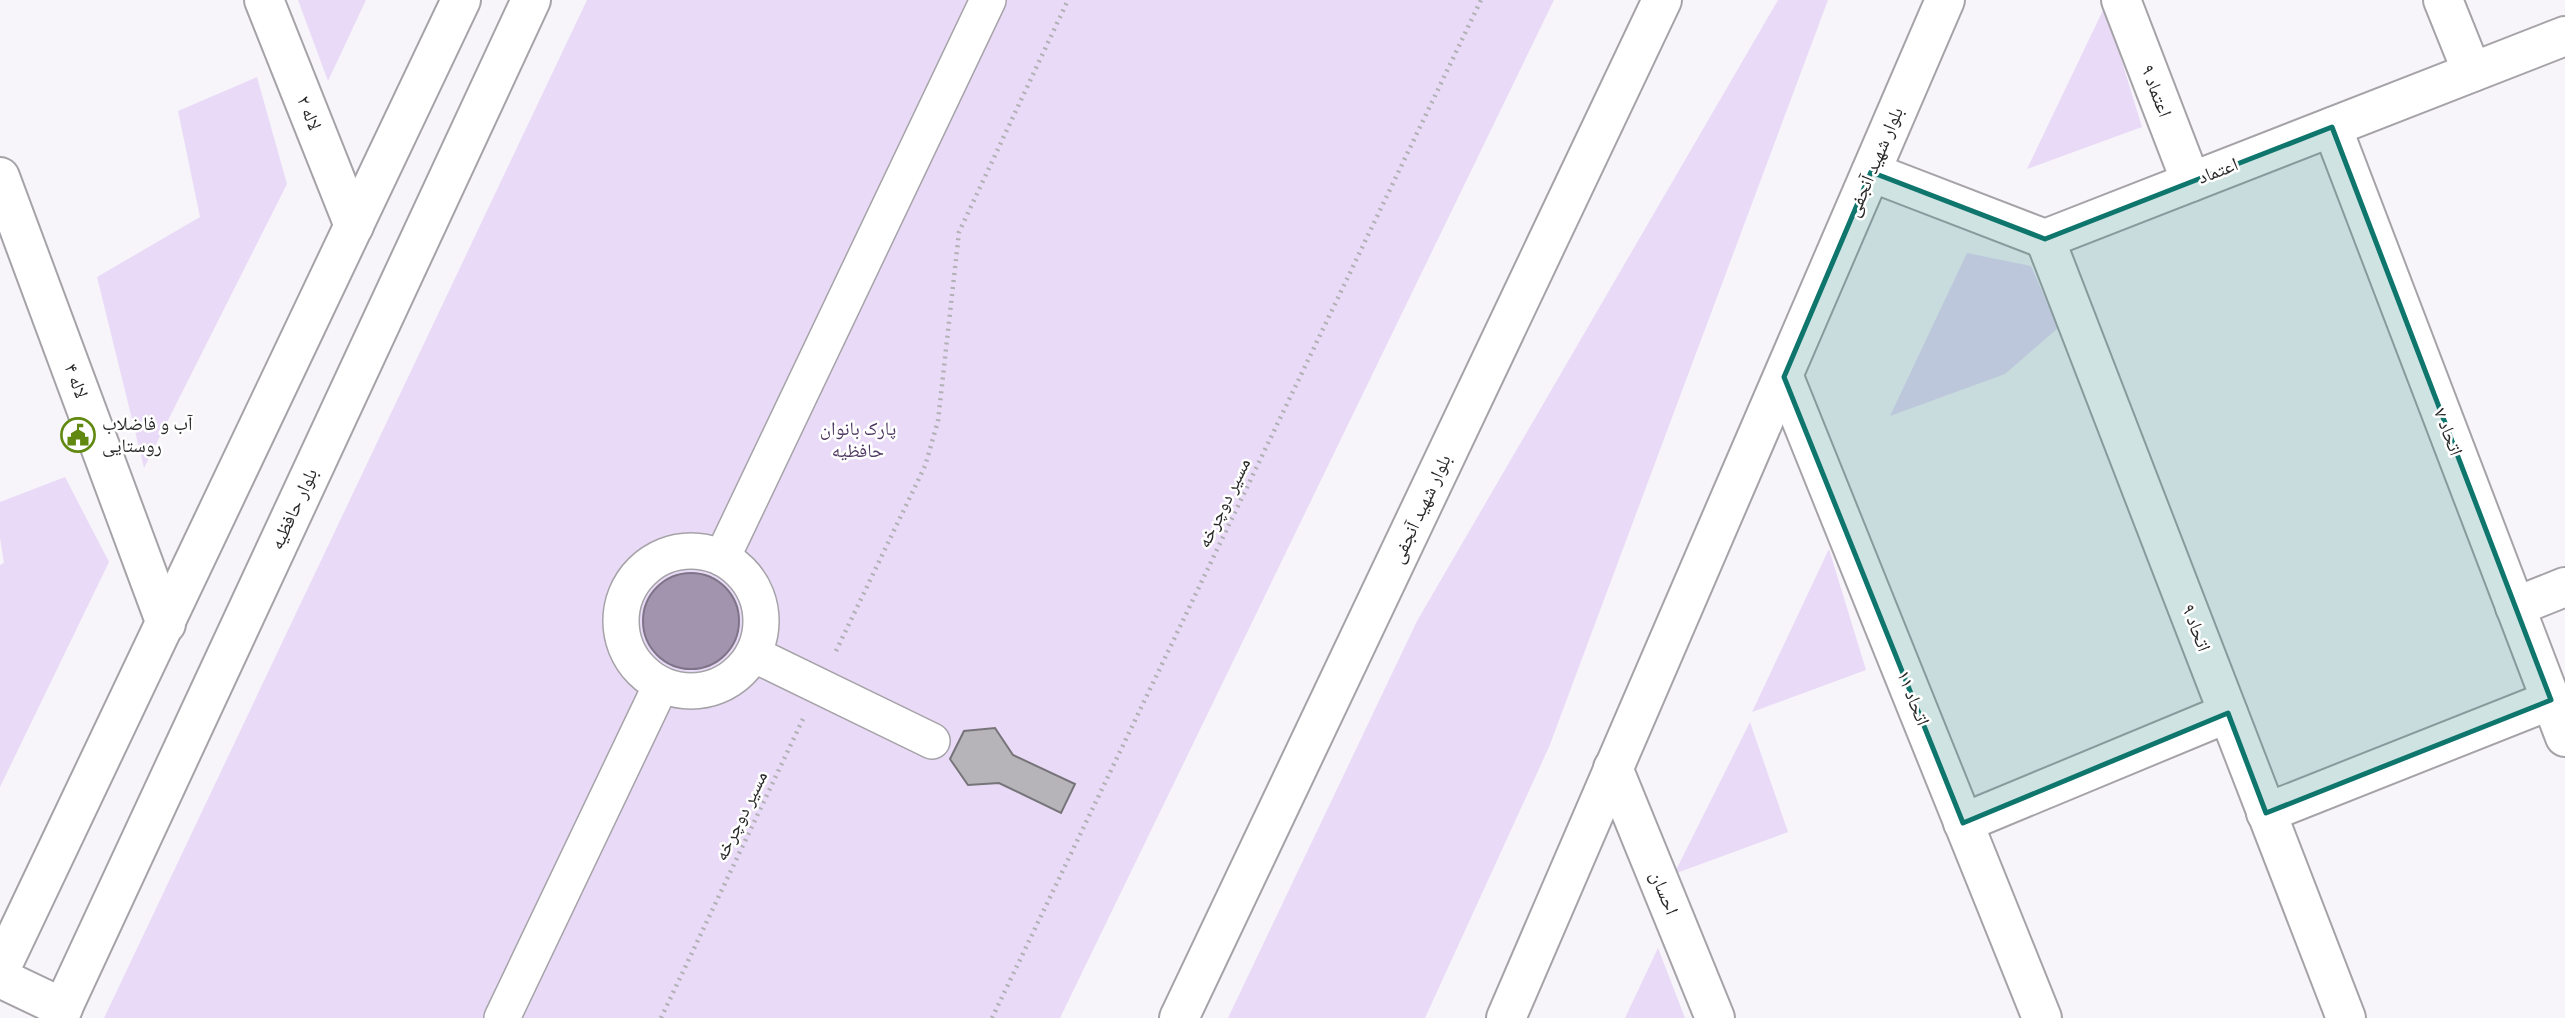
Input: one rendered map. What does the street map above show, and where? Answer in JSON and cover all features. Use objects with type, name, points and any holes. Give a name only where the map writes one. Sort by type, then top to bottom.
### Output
[{"type":"street","name":"لاله ۲","points":[[264,0],[354,226]]},
{"type":"street","points":[[0,970],[461,0]]},
{"type":"street","name":"بلوار حافظیه","points":[[61,1013],[531,0]]},
{"type":"street","points":[[722,558],[988,0]]},
{"type":"street","name":"بلوار شهید آنجفی","points":[[1180,1018],[1662,0]]},
{"type":"street","name":"بلوار شهید آنجفی","points":[[1506,1018],[1945,0]]},
{"type":"street","name":"اعتماد ۹","points":[[2121,0],[2190,182]]},
{"type":"street","points":[[2443,0],[2472,72]]},
{"type":"street","name":"اعتماد","points":[[2045,239],[2565,36]]},
{"type":"street","name":"اتحاد ۷","points":[[2332,127],[2565,737]]},
{"type":"street","points":[[1871,172],[2045,239]]},
{"type":"street","name":"لاله ۴","points":[[0,177],[166,624]]},
{"type":"street","name":"اتحاد ۹","points":[[2045,239],[2346,1018]]},
{"type":"street","name":"اتحاد ۱۱","points":[[1784,377],[2042,1018]]},
{"type":"street","points":[[698,550],[722,558],[742,572],[756,592],[761,616],[760,641],[753,654],[749,663],[732,680],[709,690],[684,692],[661,685],[640,671],[627,650],[621,626],[623,602],[634,580],[651,562],[673,552],[698,550]]},
{"type":"street","points":[[2515,607],[2565,587]]},
{"type":"street","points":[[753,654],[932,741]]},
{"type":"street","points":[[502,1018],[661,685]]},
{"type":"street","points":[[2266,813],[2551,700]]},
{"type":"street","points":[[1963,822],[2228,713]]},
{"type":"street","name":"احسان","points":[[1613,768],[1715,1018]]},
{"type":"street","points":[[0,978],[61,1013]]},
{"type":"path","name":"مسیر دوچرخه","points":[[661,1018],[925,467],[938,421],[959,232],[1068,0]]},
{"type":"path","name":"مسیر دوچرخه","points":[[992,1018],[1481,0]]},
{"type":"highlighted area","points":[[2332,127],[2551,700],[2266,813],[2228,713],[1963,823],[1784,377],[1871,172],[2045,239]]},
{"type":"green space","points":[[298,0],[366,0],[328,81]]},
{"type":"green space","name":"پارک بانوان حافظیه","points":[[587,0],[1554,0],[1060,1018],[104,1018]]},
{"type":"green space","points":[[1778,0],[1828,0],[1549,747],[1425,1018],[1228,1018],[1417,621]]},
{"type":"green space","points":[[2105,6],[2142,127],[2027,169]]},
{"type":"green space","points":[[257,77],[287,184],[144,468],[97,277],[200,217],[178,111]]},
{"type":"green space","points":[[1967,253],[2031,266],[2058,328],[2005,374],[1890,416]]},
{"type":"green space","points":[[65,477],[109,562],[0,787],[0,565],[4,563],[0,538],[0,502]]},
{"type":"green space","points":[[1829,549],[1866,670],[1752,712]]},
{"type":"green space","points":[[1750,722],[1788,832],[1674,874]]},
{"type":"green space","points":[[1658,948],[1685,1018],[1625,1018]]},
{"type":"shaded area","points":[[691,573],[709,577],[725,587],[735,603],[739,621],[735,639],[725,655],[709,665],[691,669],[673,665],[657,655],[647,639],[643,621],[647,603],[657,587],[673,577]]},
{"type":"building","points":[[995,728],[1013,755],[1075,784],[1061,813],[999,783],[968,785],[950,759],[964,731]]},
{"type":"place","name":"آب و فاضلاب روستایی","points":[[78,435]]}]
